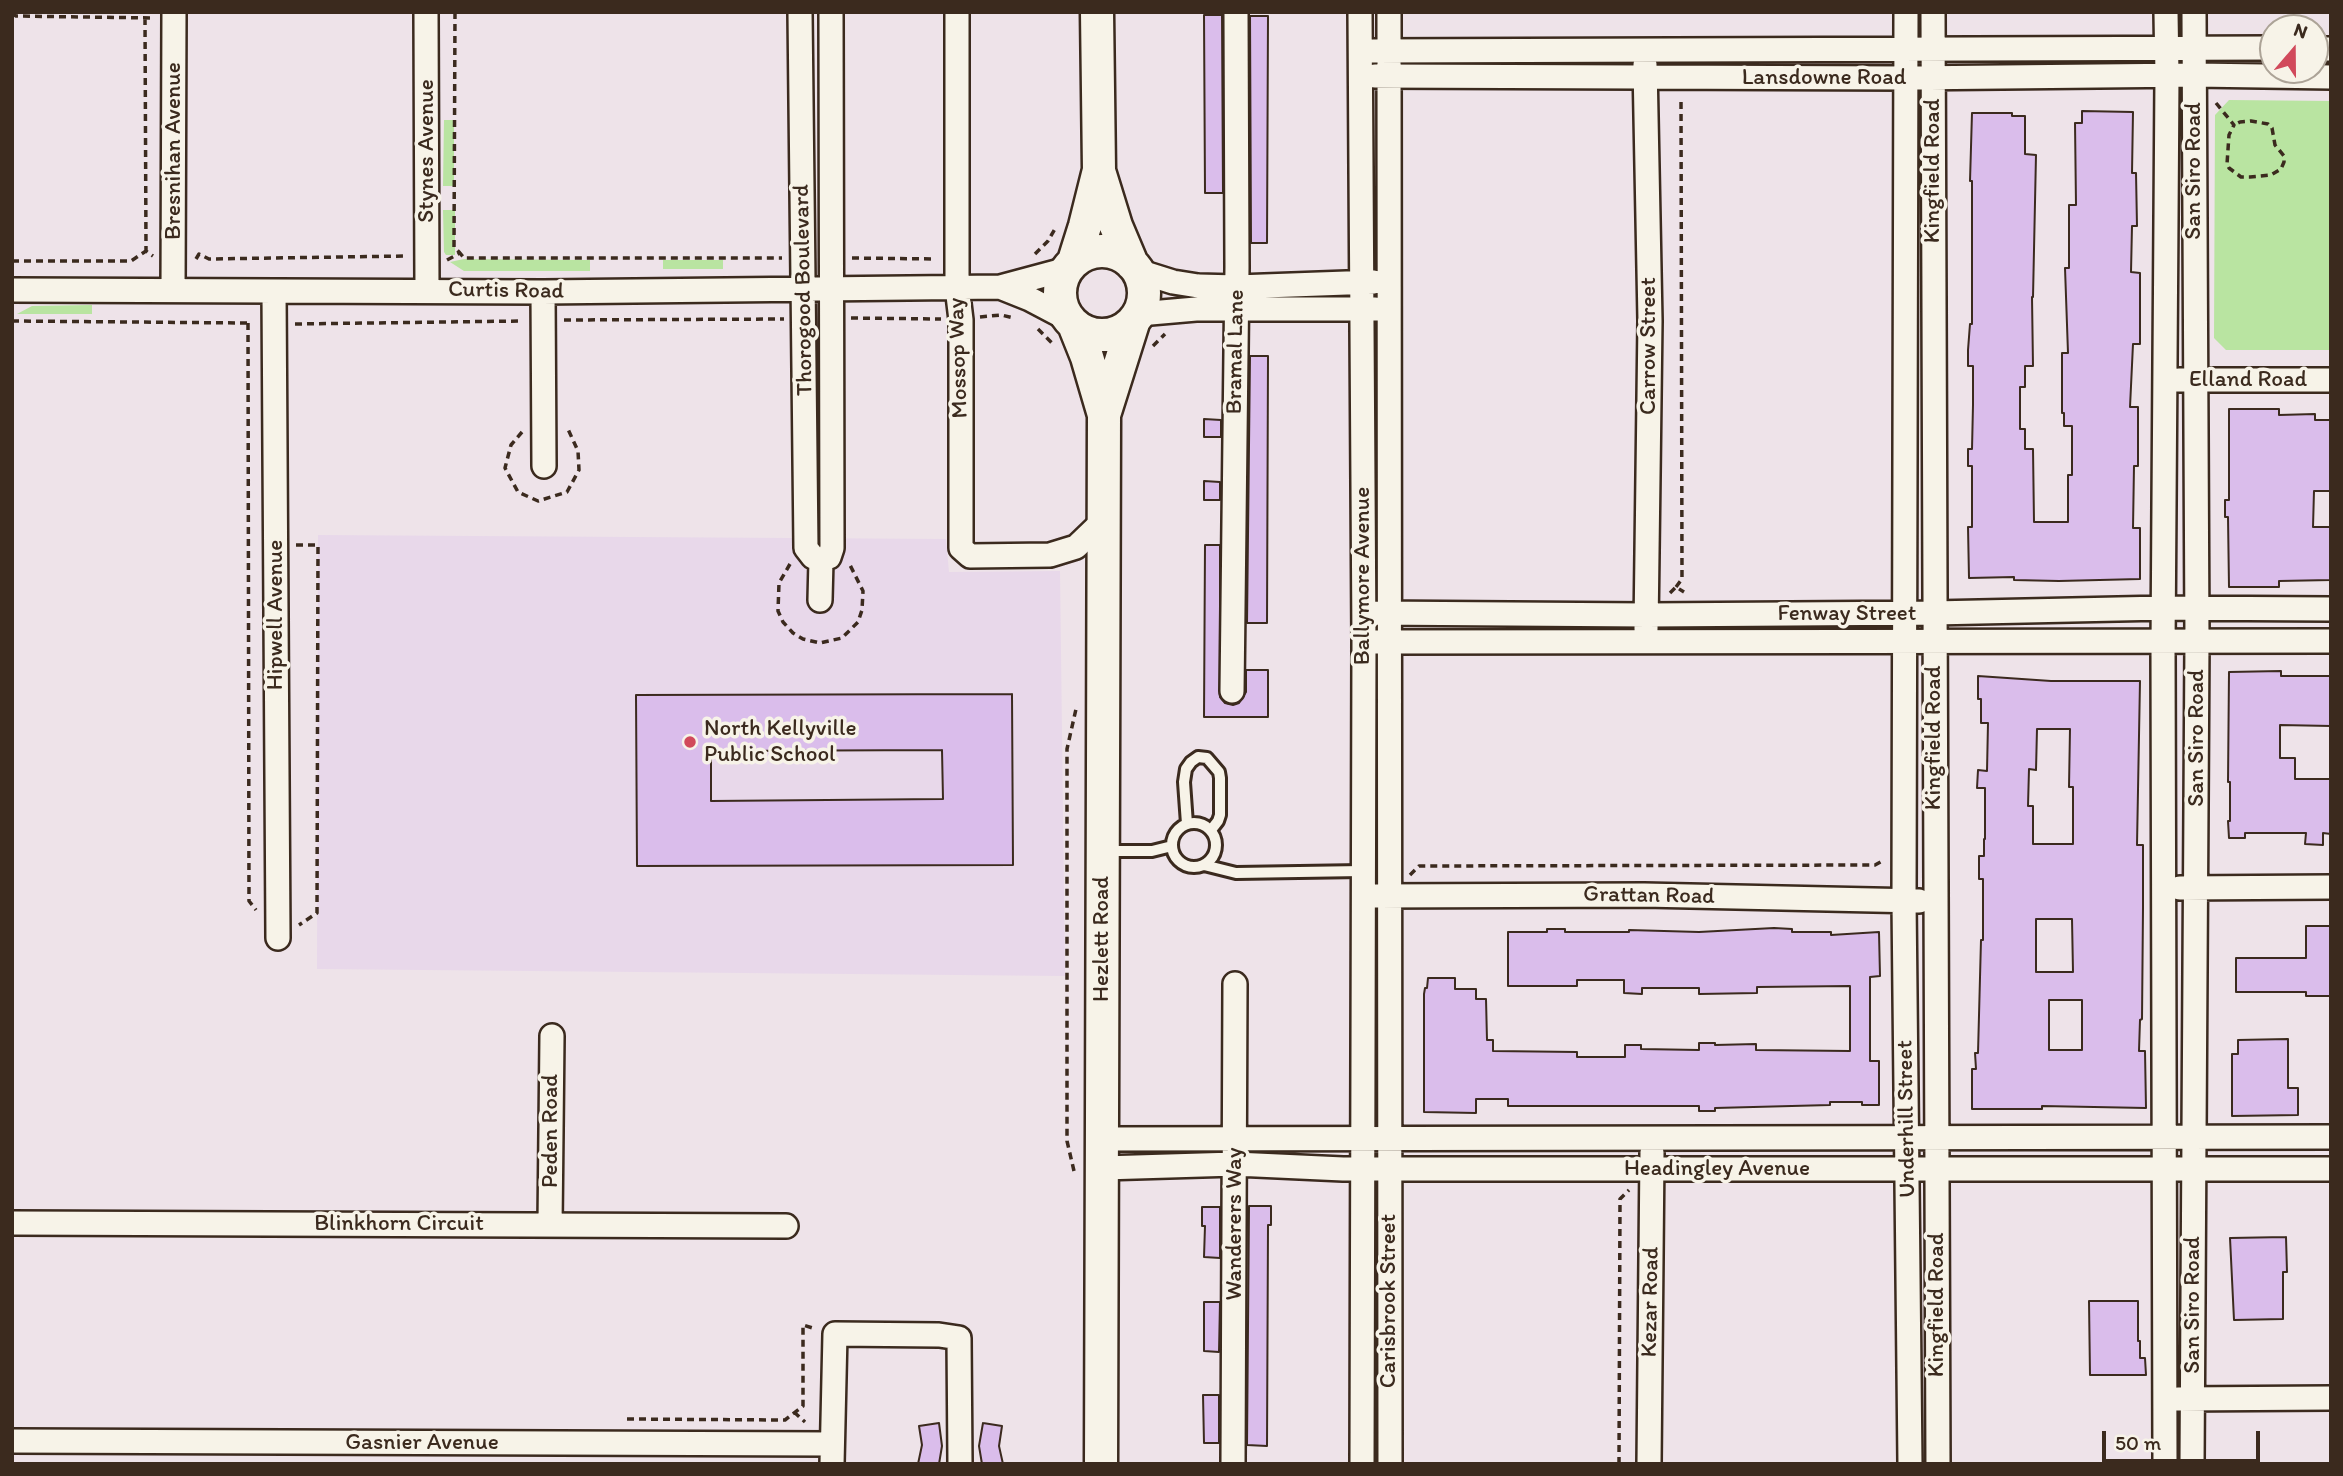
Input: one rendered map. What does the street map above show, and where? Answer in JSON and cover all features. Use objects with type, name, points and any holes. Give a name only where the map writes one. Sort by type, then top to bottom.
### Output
[{"type":"main road","points":[[1097,12],[1099,170],[1085,226],[1071,265],[1062,279],[1059,299],[1071,323],[1095,335],[1106,336],[1125,330],[1136,318],[1143,305],[1144,287],[1116,226],[1099,170]]},
{"type":"main road","points":[[1071,265],[1090,252],[1108,251],[1125,257],[1135,267]]},
{"type":"main road","name":"Hezlett Road","points":[[1101,1464],[1093,1163],[1102,851],[1104,415],[1136,318]]},
{"type":"main road","name":"Hezlett Road","points":[[1071,323],[1087,357],[1104,415]]},
{"type":"street","name":"Stynes Avenue","points":[[426,12],[427,290]]},
{"type":"street","name":"Thorogood Boulevard","points":[[800,12],[806,548],[813,557],[821,560],[829,557],[832,548],[831,12]]},
{"type":"street","name":"Mossop Way","points":[[957,12],[961,548],[970,556],[1050,555],[1076,547],[1102,522]]},
{"type":"street","name":"Bramal Lane","points":[[1232,691],[1237,310],[1236,12]]},
{"type":"street","name":"Ballymore Avenue","points":[[1360,12],[1364,613],[1362,1140]]},
{"type":"street","name":"Ballymore Avenue","points":[[1389,12],[1389,1139]]},
{"type":"street","name":"Kingfield Road","points":[[1904,901],[1906,12]]},
{"type":"street","name":"Kingfield Road","points":[[1933,12],[1938,1464]]},
{"type":"street","name":"San Siro Road","points":[[2165,1464],[2163,639],[2166,12]]},
{"type":"street","name":"San Siro Road","points":[[2192,1464],[2197,640],[2194,12]]},
{"type":"street","name":"Bresnihan Avenue","points":[[165,15],[173,290]]},
{"type":"street","name":"Lansdowne Road","points":[[1360,50],[2259,48]]},
{"type":"street","name":"Carrow Street","points":[[1646,51],[1650,321],[1646,640]]},
{"type":"street","name":"Lansdowne Road","points":[[1360,76],[1646,85],[2167,75],[2331,78]]},
{"type":"street","points":[[1030,289],[1071,265]]},
{"type":"street","points":[[1135,267],[1173,282],[1198,286],[1389,281]]},
{"type":"street","name":"Curtis Road","points":[[12,290],[543,292],[1000,287],[1030,289],[1071,323]]},
{"type":"street","name":"Hipwell Avenue","points":[[274,291],[278,938]]},
{"type":"street","points":[[543,292],[544,466]]},
{"type":"street","points":[[1136,318],[1173,310],[1389,308]]},
{"type":"street","name":"Elland Road","points":[[2166,380],[2331,380]]},
{"type":"street","name":"Thorogood Boulevard","points":[[820,600],[821,560]]},
{"type":"street","name":"Fenway Street","points":[[1364,613],[1647,615],[2164,608],[2331,609]]},
{"type":"street","name":"Fenway Street","points":[[1364,642],[1934,642],[2163,639],[2331,641]]},
{"type":"street","points":[[2164,888],[2331,887]]},
{"type":"street","name":"Grattan Road","points":[[1362,896],[1644,895],[1935,901]]},
{"type":"street","name":"Underhill Street","points":[[1904,901],[1910,1464]]},
{"type":"street","name":"Wanderers Way","points":[[1233,1464],[1235,984]]},
{"type":"street","name":"Peden Road","points":[[550,1225],[552,1036]]},
{"type":"street","name":"Headingley Avenue","points":[[1093,1163],[1236,1139],[2331,1138]]},
{"type":"street","name":"Carisbrook Street","points":[[1389,1139],[1390,1464]]},
{"type":"street","name":"Carisbrook Street","points":[[1362,1140],[1362,1464]]},
{"type":"street","name":"Kezar Road","points":[[1649,1464],[1652,1140]]},
{"type":"street","name":"Headingley Avenue","points":[[1093,1163],[1389,1169],[2331,1169]]},
{"type":"street","name":"Blinkhorn Circuit","points":[[12,1223],[786,1226]]},
{"type":"street","points":[[832,1454],[835,1334],[939,1335],[959,1338],[960,1464]]},
{"type":"street","points":[[2165,1399],[2331,1398]]},
{"type":"street","name":"Gasnier Avenue","points":[[12,1441],[832,1454]]},
{"type":"lane","points":[[1187,824],[1184,782],[1186,769],[1198,757],[1207,758],[1219,772],[1220,778],[1220,815],[1211,830]]},
{"type":"lane","points":[[1200,823],[1211,830],[1216,849],[1204,865],[1197,867],[1177,860],[1172,846],[1175,833],[1187,824],[1200,823]]},
{"type":"lane","points":[[1102,851],[1152,851],[1172,846]]},
{"type":"lane","points":[[1204,865],[1236,873],[1362,871]]},
{"type":"path","points":[[454,12],[454,247],[464,258],[803,258]]},
{"type":"path","points":[[12,13],[16,16],[145,18],[165,15]]},
{"type":"path","points":[[145,18],[146,251]]},
{"type":"path","points":[[1646,85],[1681,92],[1682,579],[1647,615]]},
{"type":"path","points":[[2210,96],[2234,125]]},
{"type":"path","points":[[2251,121],[2268,124],[2272,128],[2276,145],[2284,156],[2281,169],[2271,175],[2250,177],[2241,177],[2234,173],[2227,164],[2229,135],[2234,125],[2251,121]]},
{"type":"path","points":[[1059,218],[1048,241],[1031,257],[1030,323],[1064,358],[1087,357]]},
{"type":"path","points":[[146,251],[158,259],[192,263],[200,254],[209,259],[406,256],[414,261],[427,261],[447,260],[460,253]]},
{"type":"path","points":[[12,261],[131,261],[146,251]]},
{"type":"path","points":[[831,258],[957,259]]},
{"type":"path","points":[[1153,346],[1173,330]]},
{"type":"path","points":[[1676,587],[1688,595]]},
{"type":"path","points":[[1076,706],[1066,749],[1067,1141],[1093,1163]]},
{"type":"path","points":[[1406,879],[1419,866],[1875,865],[1891,855]]},
{"type":"path","points":[[1619,1464],[1620,1199],[1652,1169]]},
{"type":"path","points":[[620,1419],[785,1420],[803,1406],[803,1325],[835,1334]]},
{"type":"shaded area","name":"North Kellyville Public School","points":[[318,535],[946,539],[949,572],[1060,571],[1065,976],[317,969]]},
{"type":"green space","points":[[2229,100],[2331,101],[2331,350],[2226,350],[2214,338],[2215,115]]},
{"type":"green space","points":[[444,120],[454,120],[454,186],[443,186]]},
{"type":"green space","points":[[443,210],[455,210],[455,255],[446,255],[444,252]]},
{"type":"green space","points":[[464,259],[590,260],[590,271],[464,271],[450,262]]},
{"type":"green space","points":[[663,260],[723,260],[723,269],[663,269]]},
{"type":"green space","points":[[92,305],[92,314],[17,314],[32,306]]},
{"type":"building","points":[[1204,15],[1222,15],[1223,193],[1205,193]]},
{"type":"building","points":[[1250,16],[1268,16],[1267,243],[1251,243]]},
{"type":"building","points":[[2082,111],[2133,112],[2132,173],[2136,173],[2137,226],[2132,226],[2131,272],[2140,273],[2140,344],[2133,344],[2130,407],[2138,407],[2138,466],[2134,466],[2133,528],[2140,528],[2140,579],[2059,581],[2014,580],[2014,577],[1969,578],[1968,527],[1972,527],[1972,466],[1968,466],[1968,449],[1972,449],[1973,405],[1973,366],[1968,366],[1972,324],[1972,113],[2012,113],[2012,116],[2025,116],[2025,154],[2036,155],[2033,366],[2025,366],[2025,387],[2020,387],[2020,429],[2025,429],[2025,449],[2033,449],[2034,522],[2068,522],[2072,426],[2064,426],[2062,413],[2062,353],[2068,353],[2065,268],[2069,268],[2069,205],[2076,205],[2075,123],[2082,123]]},
{"type":"building","points":[[1250,356],[1268,356],[1267,623],[1247,623]]},
{"type":"building","points":[[2229,409],[2279,409],[2279,415],[2315,414],[2315,420],[2331,420],[2331,491],[2314,491],[2313,527],[2331,527],[2331,580],[2279,581],[2279,587],[2229,587],[2228,517],[2225,517],[2225,500],[2229,500]]},
{"type":"building","points":[[1204,419],[1221,420],[1221,437],[1204,437]]},
{"type":"building","points":[[1204,481],[1220,482],[1220,500],[1204,500]]},
{"type":"building","points":[[1205,545],[1220,545],[1220,697],[1225,703],[1239,703],[1246,692],[1246,670],[1268,670],[1268,717],[1204,717]]},
{"type":"building","points":[[2281,671],[2281,676],[2331,676],[2331,726],[2280,725],[2280,758],[2295,758],[2295,779],[2331,779],[2331,834],[2323,833],[2323,845],[2305,844],[2306,833],[2245,833],[2245,838],[2229,838],[2229,672]]},
{"type":"building","points":[[1978,676],[2051,681],[2140,681],[2137,845],[2143,845],[2143,908],[2142,1019],[2139,1051],[2145,1051],[2146,1108],[2042,1106],[2042,1109],[1972,1109],[1972,1069],[1976,1069],[1975,1053],[1978,1053],[1983,940],[1983,879],[1979,879],[1979,856],[1984,856],[1985,839],[1985,788],[1977,788],[1978,770],[1987,771],[1988,723],[1981,723],[1981,699],[1978,699]],"holes":[[[2037,729],[2070,729],[2069,787],[2073,787],[2073,844],[2033,844],[2033,806],[2028,806],[2029,769],[2036,770]],[[2036,919],[2072,919],[2073,972],[2036,972]],[[2049,1000],[2082,1000],[2082,1050],[2049,1050]]]},
{"type":"building","points":[[1012,694],[1013,865],[637,866],[636,695]],"holes":[[[942,750],[943,799],[711,801],[711,751]]]},
{"type":"building","points":[[2306,926],[2331,926],[2331,996],[2306,996],[2306,992],[2236,992],[2236,958],[2306,958]]},
{"type":"building","points":[[1565,929],[1565,932],[1699,932],[1792,929],[1792,932],[1831,932],[1831,935],[1879,932],[1880,976],[1870,977],[1870,1061],[1879,1061],[1879,1105],[1830,1102],[1830,1105],[1715,1108],[1715,1111],[1699,1111],[1699,1106],[1508,1106],[1508,1099],[1476,1099],[1476,1113],[1424,1112],[1424,994],[1428,978],[1455,978],[1455,989],[1476,989],[1476,999],[1486,999],[1487,1040],[1493,1040],[1493,1051],[1577,1052],[1577,1057],[1625,1057],[1625,1045],[1641,1045],[1641,1049],[1699,1050],[1699,1043],[1715,1043],[1756,1044],[1756,1050],[1850,1051],[1850,986],[1757,987],[1757,993],[1699,994],[1699,988],[1642,988],[1642,994],[1624,993],[1624,980],[1577,980],[1577,986],[1508,986],[1508,932]]},
{"type":"building","points":[[2288,1039],[2288,1088],[2298,1088],[2298,1115],[2232,1116],[2232,1054],[2238,1054],[2238,1040]]},
{"type":"building","points":[[1249,1206],[1271,1206],[1271,1225],[1268,1225],[1267,1446],[1247,1445]]},
{"type":"building","points":[[1202,1207],[1220,1207],[1220,1258],[1204,1257],[1205,1226],[1202,1226]]},
{"type":"building","points":[[2286,1237],[2287,1272],[2283,1272],[2283,1319],[2234,1320],[2230,1238]]},
{"type":"building","points":[[2089,1301],[2138,1301],[2138,1341],[2140,1358],[2145,1358],[2146,1375],[2090,1375]]},
{"type":"building","points":[[1204,1302],[1220,1302],[1219,1352],[1204,1351]]},
{"type":"building","points":[[1203,1395],[1219,1395],[1219,1443],[1204,1443]]},
{"type":"building","points":[[939,1423],[942,1446],[939,1464],[918,1464],[922,1445],[919,1426]]},
{"type":"building","points":[[983,1423],[1002,1426],[999,1446],[1003,1464],[982,1464],[979,1446]]},
{"type":"place","name":"North Kellyville Public School","points":[[690,742]]}]
